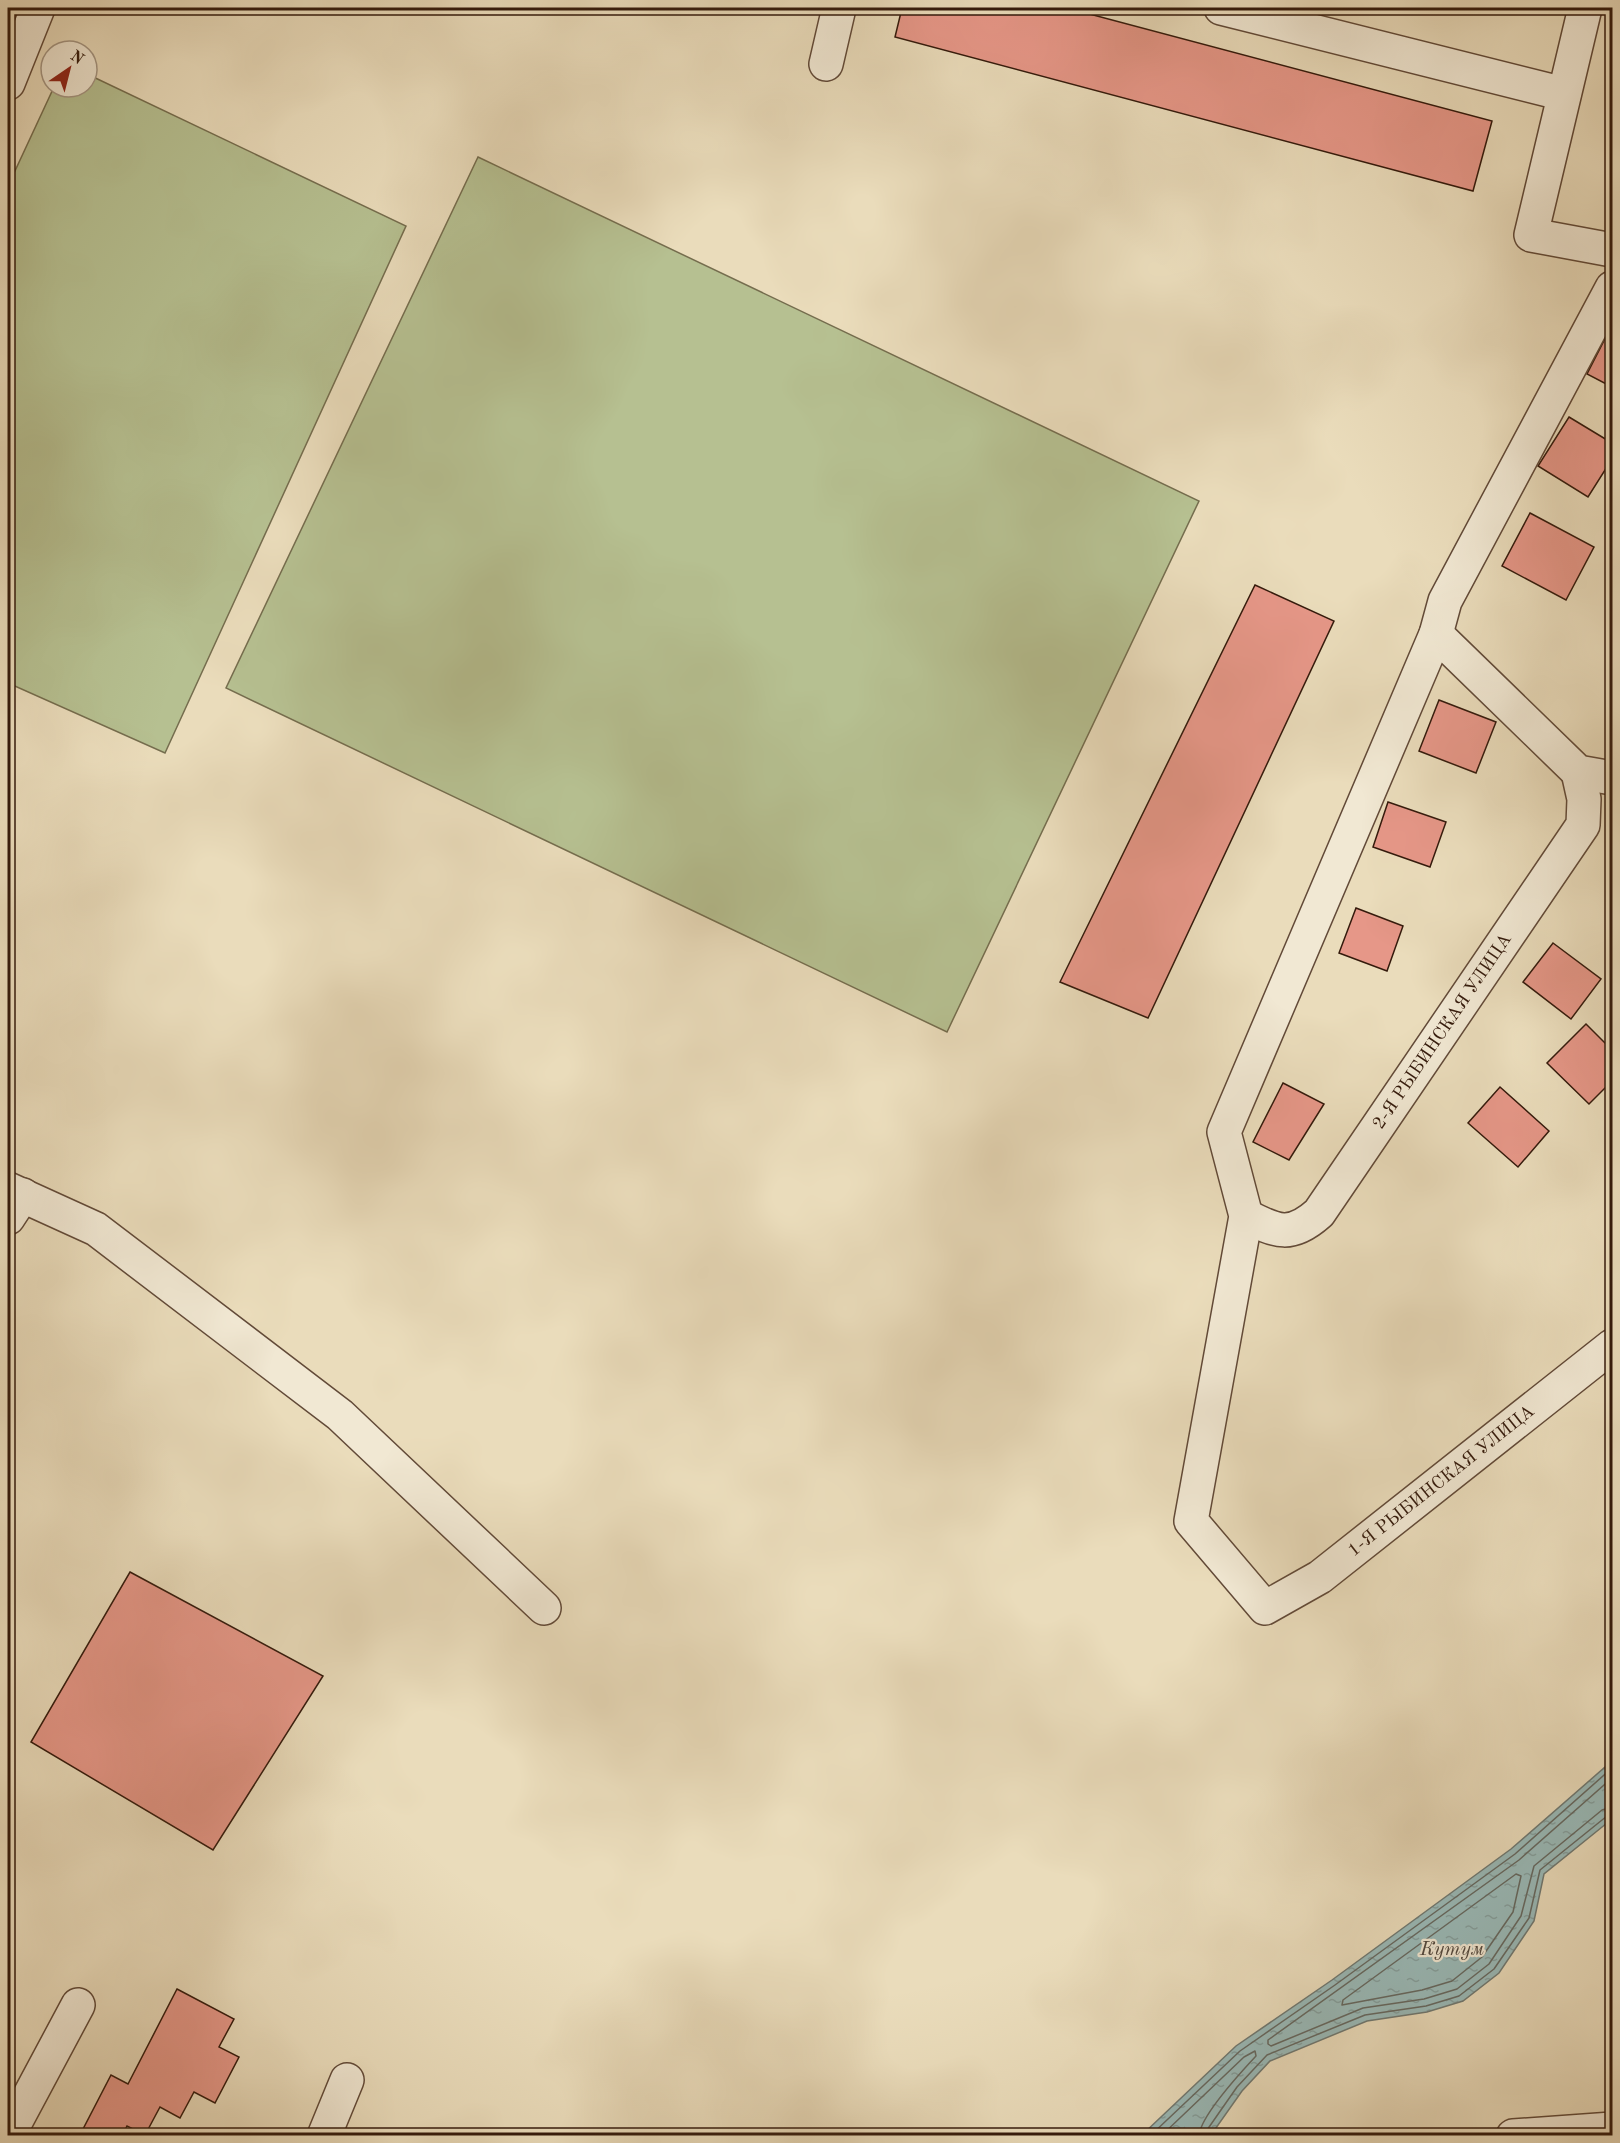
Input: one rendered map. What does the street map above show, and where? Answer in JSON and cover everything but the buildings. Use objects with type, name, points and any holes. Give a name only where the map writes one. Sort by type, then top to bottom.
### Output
[{"type":"street","points":[[8,83],[38,8]]},
{"type":"street","points":[[826,64],[839,8]]},
{"type":"street","points":[[1221,8],[1564,94]]},
{"type":"street","points":[[1585,8],[1531,235],[1612,250]]},
{"type":"street","points":[[1246,1216],[1224,1132],[1436,634],[1445,601],[1612,288]]},
{"type":"street","points":[[1436,634],[1578,772],[1612,778]]},
{"type":"street","name":"2-Я РЫБИНСКАЯ УЛИЦА","points":[[1246,1216],[1274,1231],[1302,1228],[1319,1213],[1583,825],[1584,799],[1578,772]]},
{"type":"street","points":[[13,1201],[96,1229],[340,1415],[544,1608]]},
{"type":"street","name":"1-Я РЫБИНСКАЯ УЛИЦА","points":[[1246,1216],[1191,1521],[1265,1608],[1320,1577],[1612,1346]]},
{"type":"street","points":[[8,2136],[78,2005]]},
{"type":"street","points":[[324,2136],[347,2080]]},
{"type":"street","points":[[1513,2136],[1612,2129]]},
{"type":"green space","points":[[99,80],[406,226],[165,753],[8,683],[8,186],[48,99],[99,99]]},
{"type":"green space","points":[[478,157],[1199,501],[947,1032],[226,688]]},
{"type":"water","name":"Кутум","points":[[1612,1761],[1612,1819],[1544,1874],[1534,1921],[1499,1973],[1463,2001],[1427,2012],[1367,2021],[1270,2061],[1242,2091],[1211,2135],[1142,2135],[1236,2046],[1332,1980],[1511,1849]]}]
